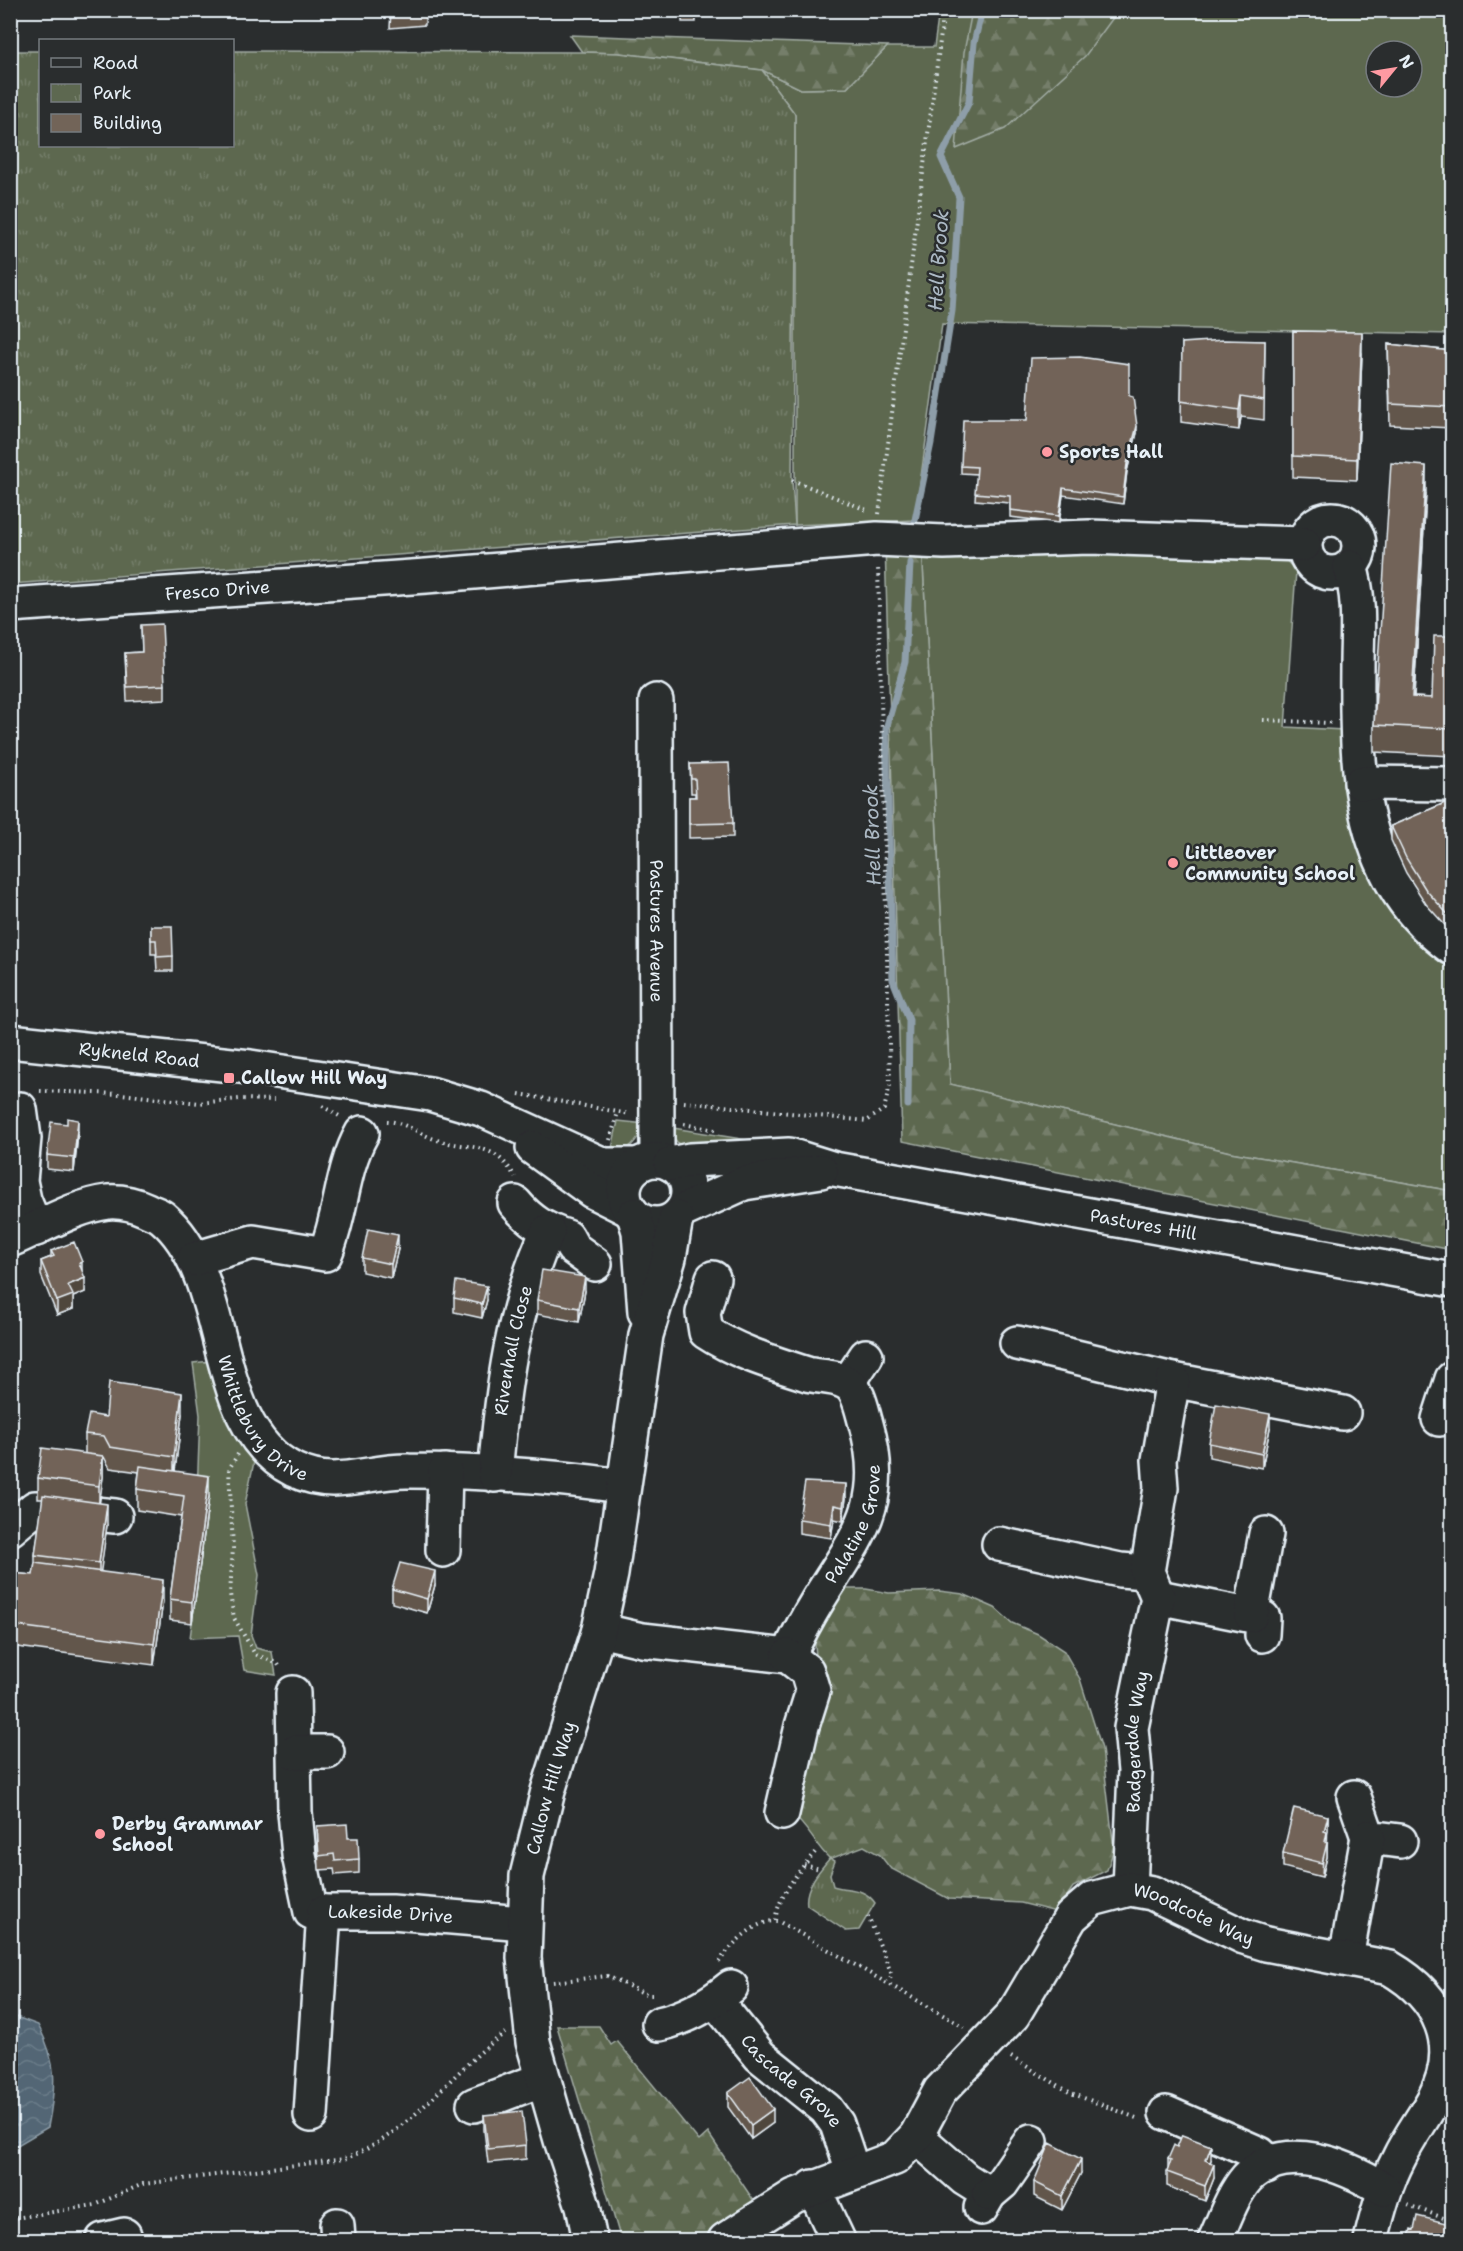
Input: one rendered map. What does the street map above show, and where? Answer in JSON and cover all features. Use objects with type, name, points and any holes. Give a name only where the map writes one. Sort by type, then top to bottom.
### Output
[{"type":"street","points":[[1336,519],[1346,522],[1354,530],[1359,542],[1357,558],[1350,567],[1340,573],[1321,572],[1312,566],[1306,556],[1304,544],[1306,535],[1316,523],[1336,519]]},
{"type":"street","name":"Fresco Drive","points":[[10,605],[426,576],[878,527],[944,542],[1089,537],[1304,544]]},
{"type":"street","points":[[1350,567],[1357,595],[1359,724],[1364,812],[1376,849],[1393,882],[1415,914],[1452,948]]},
{"type":"street","name":"Pastures Avenue","points":[[656,701],[656,1163]]},
{"type":"street","points":[[1362,783],[1452,784]]},
{"type":"street","name":"Rykneld Road","points":[[10,1041],[250,1067],[430,1094],[481,1109],[604,1165],[656,1163]]},
{"type":"street","points":[[23,1234],[20,1181],[28,1099]]},
{"type":"street","name":"Rykneld Road","points":[[481,1109],[592,1191],[632,1213]]},
{"type":"street","points":[[194,1259],[253,1242],[325,1254],[335,1229],[350,1154],[364,1123]]},
{"type":"street","name":"Pastures Hill","points":[[656,1163],[789,1155],[834,1169],[1452,1280]]},
{"type":"street","points":[[656,1163],[685,1178],[688,1189],[679,1214],[663,1224],[652,1224],[632,1213],[624,1192],[628,1177],[656,1163]]},
{"type":"street","name":"Pastures Hill","points":[[679,1214],[744,1183],[834,1169]]},
{"type":"street","name":"Whittlebury Drive","points":[[23,1234],[89,1206],[109,1202],[125,1202],[162,1216],[176,1231],[194,1259],[237,1394],[252,1430],[279,1461],[293,1470],[331,1481],[349,1480],[385,1471],[445,1471],[548,1476],[621,1486]]},
{"type":"street","name":"Callow Hill Way","points":[[632,1213],[641,1257],[646,1335]]},
{"type":"street","name":"Callow Hill Way","points":[[590,2241],[583,2205],[533,2042],[538,1995],[523,1923],[527,1876],[535,1836],[599,1630],[611,1574],[621,1486],[646,1335],[669,1258],[679,1214]]},
{"type":"street","points":[[539,1222],[595,1264]]},
{"type":"street","name":"Rivenhall Close","points":[[495,1475],[501,1397],[518,1310],[539,1222]]},
{"type":"street","points":[[713,1278],[703,1313],[706,1332],[735,1348],[809,1374],[848,1383],[866,1356]]},
{"type":"street","points":[[1017,1343],[1173,1380],[1343,1413]]},
{"type":"street","points":[[1439,1419],[1452,1379]]},
{"type":"street","name":"Badgerdale Way","points":[[1130,1889],[1135,1771],[1131,1728],[1142,1579],[1161,1488],[1159,1460],[1173,1380]]},
{"type":"street","name":"Palatine Grove","points":[[788,1656],[818,1599],[861,1532],[873,1497],[874,1464],[869,1436],[856,1394],[848,1383]]},
{"type":"street","points":[[443,1550],[445,1471]]},
{"type":"street","points":[[10,1529],[35,1508],[115,1516]]},
{"type":"street","points":[[999,1544],[1142,1579],[1256,1625],[1258,1576],[1266,1534]]},
{"type":"street","points":[[599,1630],[642,1640],[788,1656],[807,1671],[812,1679],[813,1690],[802,1726],[782,1813]]},
{"type":"street","name":"Lakeside Drive","points":[[293,1693],[294,1812],[299,1855],[311,1912],[392,1912],[523,1923]]},
{"type":"street","points":[[295,1752],[327,1752]]},
{"type":"street","points":[[1346,1958],[1368,1837],[1354,1797]]},
{"type":"street","points":[[1368,1837],[1400,1841]]},
{"type":"street","name":"Woodcote Way","points":[[725,2241],[794,2196],[895,2158],[916,2136],[940,2091],[1012,2015],[1071,1917],[1092,1899],[1130,1889],[1152,1893],[1244,1937],[1266,1944],[1390,1968],[1407,1978],[1448,2023],[1448,2051],[1442,2082],[1383,2192],[1371,2241]]},
{"type":"street","points":[[311,2115],[324,1912]]},
{"type":"street","points":[[658,2010],[678,2020],[715,1986]]},
{"type":"street","name":"Cascade Grove","points":[[715,1986],[760,2056],[826,2109],[837,2124],[854,2172]]},
{"type":"street","points":[[474,2105],[543,2079]]},
{"type":"street","points":[[1155,2117],[1260,2154],[1266,2166]]},
{"type":"street","points":[[916,2136],[965,2179],[985,2201],[1002,2183],[1031,2141]]},
{"type":"street","points":[[1215,2241],[1238,2191],[1247,2178],[1266,2166],[1289,2158],[1339,2166],[1383,2192]]},
{"type":"street","points":[[813,2187],[838,2241]]},
{"type":"path","points":[[656,1100],[867,1121],[884,1109],[890,1085],[878,527],[944,10]]},
{"type":"path","points":[[792,480],[878,527]]},
{"type":"path","points":[[1263,720],[1359,724]]},
{"type":"path","points":[[28,1099],[45,1092],[121,1094],[199,1103],[239,1099],[284,1100]]},
{"type":"path","points":[[318,1104],[339,1117],[364,1123],[383,1120],[396,1121],[436,1139],[478,1146],[495,1154],[508,1166],[539,1222]]},
{"type":"path","points":[[252,1430],[230,1469],[233,1548],[230,1594],[234,1618],[246,1640],[255,1654],[278,1664],[293,1693]]},
{"type":"path","points":[[775,1920],[779,1905],[816,1850]]},
{"type":"path","points":[[804,1865],[820,1869]]},
{"type":"path","points":[[868,1916],[892,1975],[888,1982]]},
{"type":"path","points":[[715,1986],[729,1947],[770,1920],[775,1920],[888,1982],[1071,2093],[1155,2117]]},
{"type":"path","points":[[17,2241],[11,2219],[95,2205],[142,2184],[344,2159],[368,2150],[400,2129],[469,2060],[517,2026],[515,2011],[538,1995],[607,1976],[648,1995],[658,2010]]},
{"type":"path","points":[[1383,2192],[1452,2221]]},
{"type":"green space","points":[[972,10],[1118,11],[1085,56],[1005,129],[956,149],[964,52]]},
{"type":"green space","points":[[939,11],[1452,11],[1452,334],[942,324],[915,520],[795,525],[795,114],[762,70],[801,89],[847,88],[887,47],[934,47]]},
{"type":"green space","points":[[570,35],[888,46],[847,88],[801,89],[762,70],[619,53],[582,52]]},
{"type":"green space","points":[[11,51],[39,51],[39,147],[234,147],[234,51],[619,53],[762,70],[795,114],[792,480],[795,525],[11,584]]},
{"type":"green space","points":[[885,544],[922,546],[950,1084],[1230,1152],[1452,1191],[1452,1250],[902,1141]]},
{"type":"green space","points":[[922,546],[1283,557],[1296,571],[1285,727],[1344,730],[1344,786],[1352,819],[1439,956],[1452,966],[1452,1191],[1230,1152],[950,1084]]},
{"type":"green space","points":[[618,1121],[645,1124],[632,1145],[623,1151],[611,1153]]},
{"type":"green space","points":[[667,1127],[754,1141],[687,1149],[679,1145]]},
{"type":"green space","points":[[211,1361],[230,1421],[254,1462],[245,1504],[259,1575],[251,1635],[256,1648],[272,1652],[276,1675],[244,1670],[238,1636],[190,1638],[209,1497],[197,1495],[200,1415],[193,1363]]},
{"type":"green space","points":[[841,1589],[866,1589],[889,1593],[939,1591],[963,1594],[995,1608],[1012,1623],[1038,1634],[1064,1651],[1080,1679],[1102,1749],[1114,1849],[1107,1870],[1073,1887],[1056,1912],[1021,1903],[949,1899],[890,1868],[880,1855],[864,1846],[830,1859],[792,1814],[827,1681],[816,1655],[814,1636]]},
{"type":"green space","points":[[830,1858],[835,1861],[830,1874],[833,1886],[866,1894],[875,1903],[859,1930],[846,1931],[807,1905],[810,1886]]},
{"type":"green space","points":[[557,2026],[599,2026],[611,2045],[617,2041],[699,2141],[708,2133],[758,2207],[704,2240],[621,2240]]},
{"type":"water","points":[[11,2015],[38,2025],[49,2051],[54,2087],[48,2127],[11,2149]]},
{"type":"building","points":[[391,10],[425,10],[425,11],[390,14]]},
{"type":"building","points":[[1293,331],[1362,332],[1357,459],[1293,456]]},
{"type":"building","points":[[1224,340],[1265,341],[1264,400],[1241,396],[1239,410],[1181,401],[1182,343]]},
{"type":"building","points":[[1388,344],[1452,351],[1452,407],[1390,404]]},
{"type":"building","name":"Sports Hall","points":[[1080,357],[1129,364],[1129,396],[1133,397],[1137,426],[1127,464],[1123,497],[1063,488],[1059,516],[1010,510],[1010,496],[975,493],[977,467],[961,466],[963,420],[1027,420],[1031,358]]},
{"type":"building","points":[[1391,463],[1426,466],[1412,697],[1432,698],[1434,636],[1452,636],[1452,729],[1374,725]]},
{"type":"building","points":[[162,624],[165,685],[127,687],[125,653],[142,652],[141,625]]},
{"type":"building","points":[[729,763],[733,823],[689,824],[689,797],[696,797],[695,779],[691,779],[690,764]]},
{"type":"building","points":[[1452,800],[1452,919],[1426,890],[1406,858],[1391,826]]},
{"type":"building","points":[[151,926],[172,926],[173,956],[157,957],[156,940],[151,940]]},
{"type":"building","points":[[67,1118],[78,1120],[74,1158],[47,1155],[51,1122],[67,1124]]},
{"type":"building","points":[[368,1229],[398,1235],[391,1264],[362,1258]]},
{"type":"building","points":[[74,1242],[82,1262],[79,1263],[85,1278],[68,1285],[73,1295],[57,1301],[41,1261],[54,1256],[51,1251]]},
{"type":"building","points":[[542,1270],[585,1277],[579,1308],[537,1300]]},
{"type":"building","points":[[456,1281],[487,1286],[482,1304],[454,1298]]},
{"type":"building","points":[[109,1382],[182,1393],[174,1457],[110,1447],[104,1436],[85,1434],[89,1414],[106,1417]]},
{"type":"building","points":[[1216,1404],[1270,1414],[1262,1454],[1209,1443]]},
{"type":"building","points":[[42,1448],[103,1456],[99,1486],[38,1478]]},
{"type":"building","points":[[140,1466],[209,1476],[192,1602],[170,1599],[184,1496],[137,1489]]},
{"type":"building","points":[[805,1482],[846,1484],[843,1507],[834,1505],[831,1524],[799,1519]]},
{"type":"building","points":[[43,1495],[107,1504],[99,1563],[35,1555]]},
{"type":"building","points":[[35,1563],[163,1580],[154,1644],[10,1625],[10,1573],[33,1575]]},
{"type":"building","points":[[400,1563],[435,1571],[427,1599],[392,1589]]},
{"type":"building","points":[[1294,1808],[1328,1816],[1324,1831],[1327,1832],[1325,1842],[1327,1843],[1322,1863],[1283,1853]]},
{"type":"building","points":[[347,1824],[348,1838],[358,1838],[359,1859],[335,1861],[334,1854],[319,1856],[317,1826]]},
{"type":"building","points":[[750,2077],[773,2109],[751,2125],[728,2093]]},
{"type":"building","points":[[522,2111],[526,2145],[488,2149],[484,2115]]},
{"type":"building","points":[[1182,2135],[1211,2146],[1206,2160],[1214,2164],[1205,2186],[1167,2172],[1171,2160],[1168,2159],[1174,2145],[1177,2147]]},
{"type":"building","points":[[1050,2143],[1081,2159],[1062,2196],[1034,2182]]},
{"type":"building","points":[[1417,2216],[1450,2224],[1446,2241],[1408,2241],[1411,2229],[1414,2230]]},
{"type":"waterway","name":"Hell Brook","points":[[915,520],[931,443],[952,311],[959,197],[941,157],[969,102],[974,43],[982,10]]},
{"type":"waterway","name":"Hell Brook","points":[[908,1105],[909,1020],[893,980],[886,729],[905,662],[910,563]]},
{"type":"place","name":"Sports Hall","points":[[1047,452]]},
{"type":"place","name":"Littleover Community School","points":[[1173,863]]},
{"type":"place","name":"Callow Hill Way","points":[[229,1078]]},
{"type":"place","name":"Derby Grammar School","points":[[100,1834]]}]
